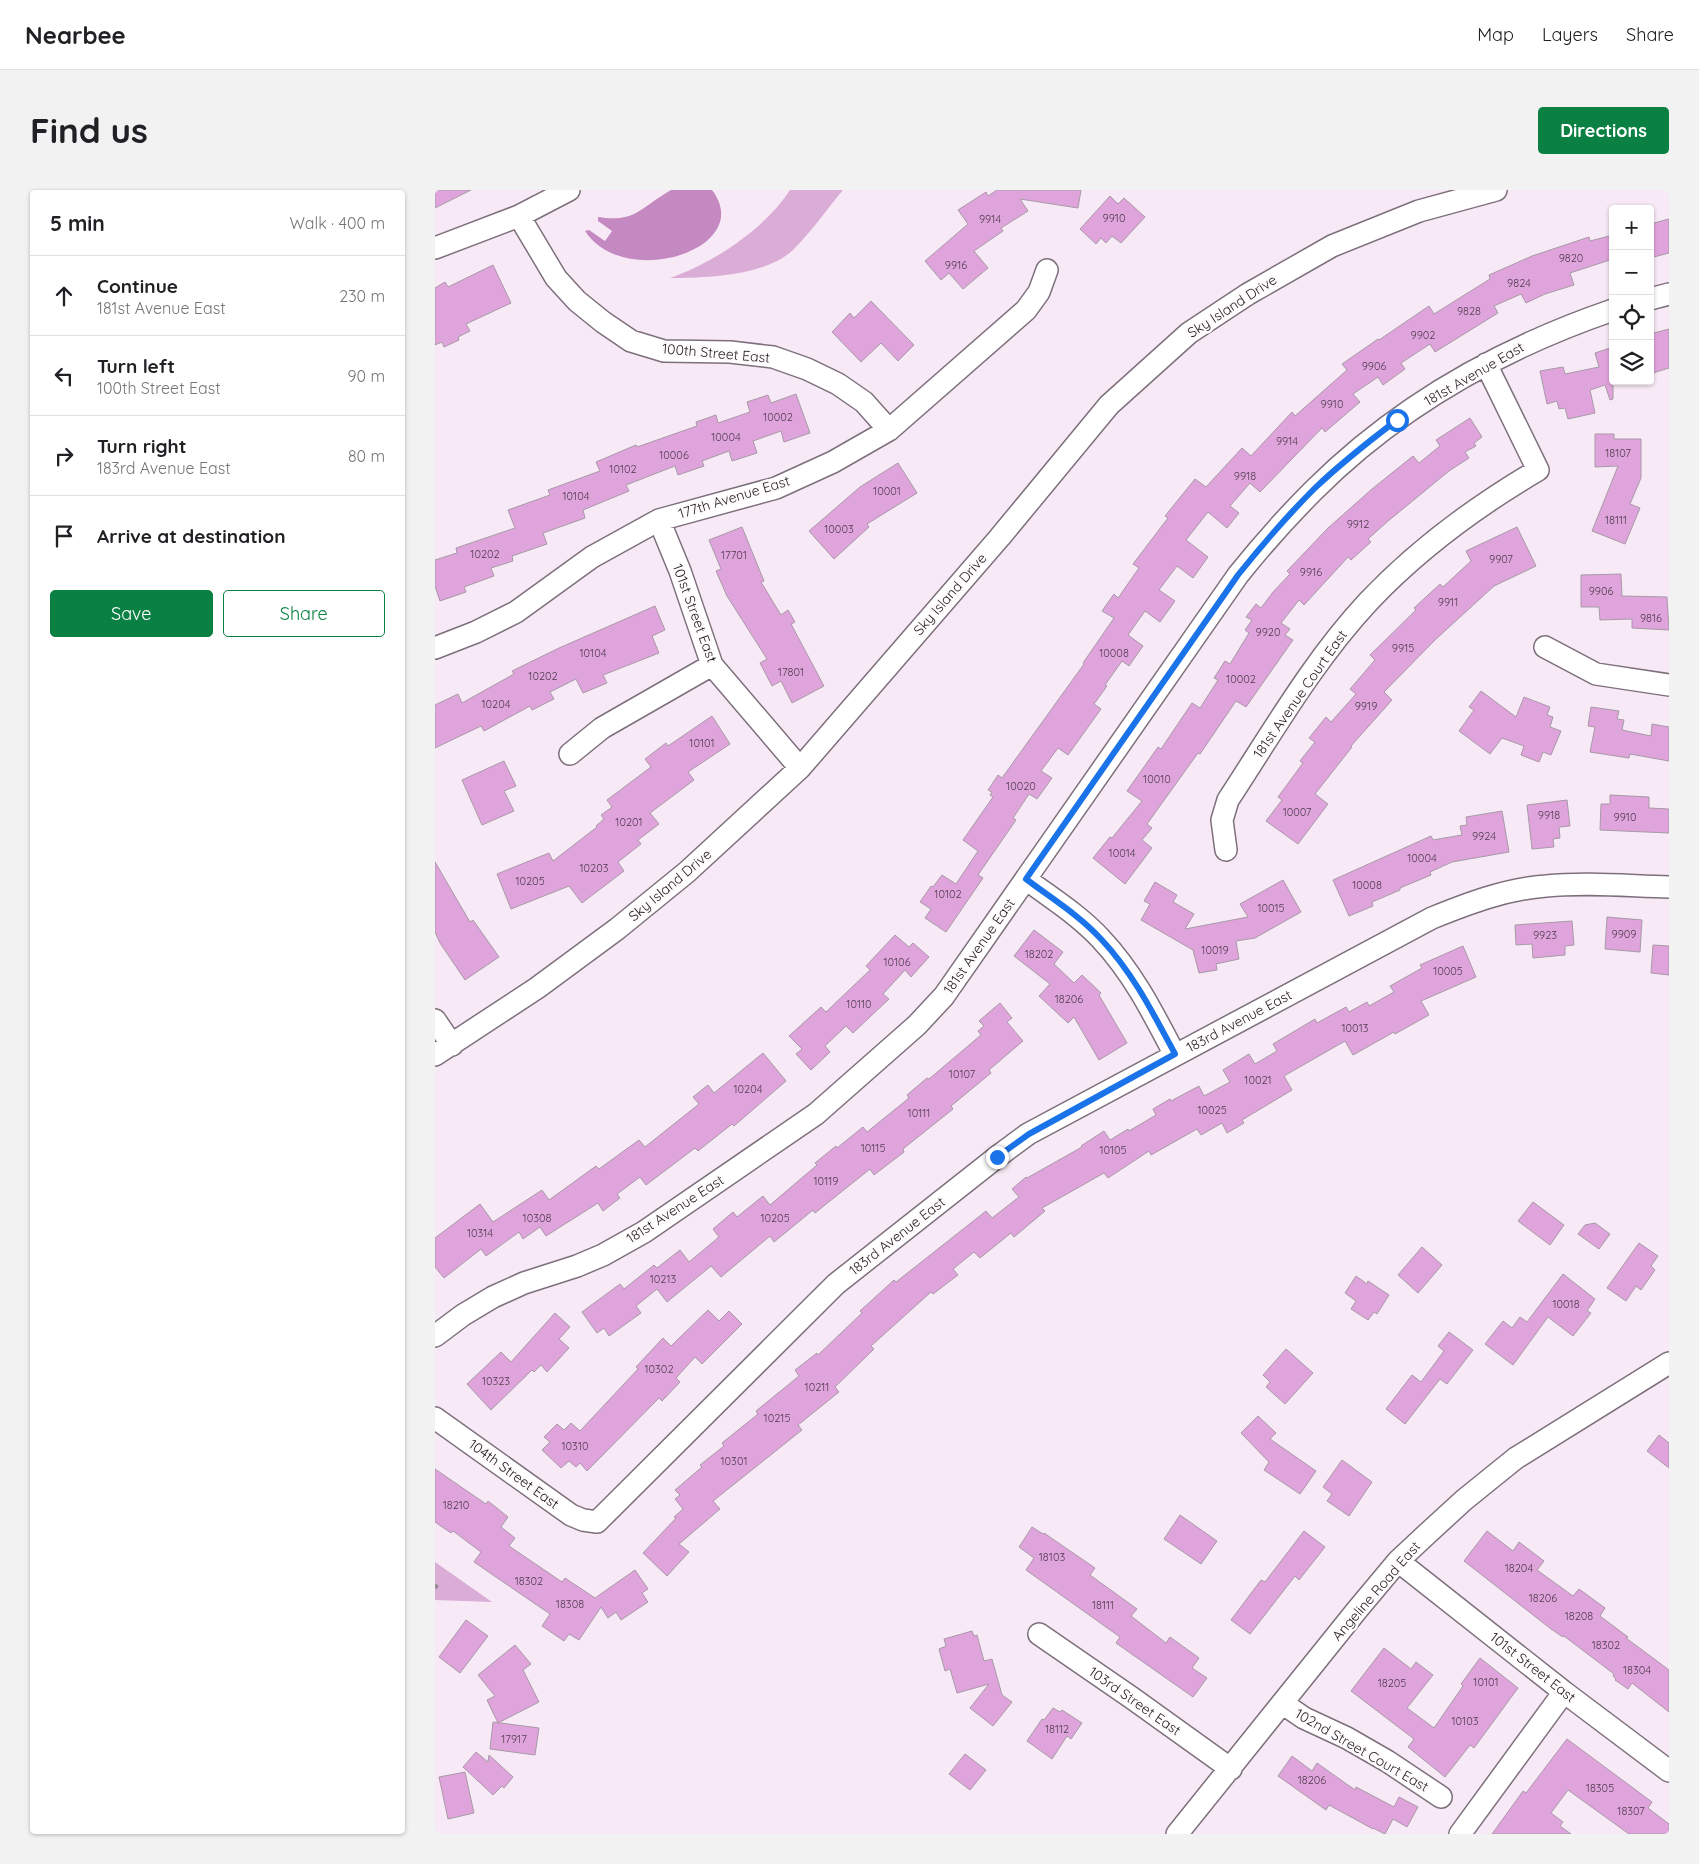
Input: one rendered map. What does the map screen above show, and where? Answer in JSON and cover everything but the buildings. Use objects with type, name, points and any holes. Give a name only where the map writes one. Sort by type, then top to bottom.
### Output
[{"type":"street","points":[[435,248],[519,216],[569,190]]},
{"type":"street","name":"Sky Island Drive","points":[[443,1050],[537,988],[617,929],[687,872],[800,768],[999,537],[1109,405],[1189,333],[1248,294],[1332,246],[1419,211],[1496,190]]},
{"type":"street","name":"100th Street East","points":[[519,216],[557,278],[577,301],[631,341],[664,351],[730,352],[773,356],[807,369],[838,384],[864,402],[889,430]]},
{"type":"street","name":"177th Avenue East","points":[[435,648],[476,632],[516,612],[593,558],[659,520],[776,488],[833,462],[889,430],[1026,310],[1039,292],[1047,270]]},
{"type":"street","points":[[1654,298],[1669,294]]},
{"type":"street","name":"181st Avenue East","points":[[435,1336],[463,1315],[493,1298],[524,1283],[577,1266],[603,1255],[644,1232],[815,1114],[917,1025],[944,996],[1232,582],[1273,532],[1315,489],[1360,449],[1397,420],[1438,392],[1517,348],[1573,324],[1609,311]]},
{"type":"street","name":"181st Avenue Court East","points":[[1226,850],[1222,820],[1228,800],[1310,676],[1340,635],[1368,603],[1417,554],[1492,497],[1537,470],[1486,364]]},
{"type":"street","name":"101st Street East","points":[[659,520],[712,664],[800,768]]},
{"type":"street","points":[[1545,647],[1596,674],[1669,685]]},
{"type":"street","points":[[570,754],[602,728],[712,664]]},
{"type":"street","points":[[1026,879],[1073,914],[1100,938],[1118,959],[1145,998],[1175,1054]]},
{"type":"street","name":"183rd Avenue East","points":[[597,1522],[836,1284],[1029,1134],[1175,1054],[1433,918],[1469,903],[1505,893],[1545,886],[1580,884],[1669,887]]},
{"type":"street","points":[[435,1020],[443,1050]]},
{"type":"street","name":"Angeline Road East","points":[[1177,1834],[1398,1561],[1465,1500],[1516,1458],[1669,1363]]},
{"type":"street","name":"104th Street East","points":[[435,1418],[571,1515],[583,1520],[597,1522]]},
{"type":"street","name":"101st Street East","points":[[1398,1561],[1669,1771]]},
{"type":"street","name":"103rd Street East","points":[[1039,1634],[1231,1769]]},
{"type":"street","points":[[1461,1834],[1565,1692]]},
{"type":"street","name":"102nd Street Court East","points":[[1282,1703],[1304,1718],[1347,1738],[1387,1761],[1441,1796]]},
{"type":"path","points":[[435,1584],[437,1586],[435,1589]]},
{"type":"shaded area","points":[[671,190],[712,190],[721,211],[717,230],[702,245],[680,255],[654,260],[628,258],[603,249],[585,231],[589,230],[605,241],[612,231],[598,221],[598,217],[621,218],[630,216]]},
{"type":"shaded area","points":[[790,190],[843,190],[801,242],[782,258],[768,265],[735,274],[670,278],[686,272],[737,243],[767,218]]},
{"type":"shaded area","points":[[435,1562],[492,1602],[435,1600]]},
{"type":"route","points":[[997,1157],[1029,1134],[1175,1054],[1145,998],[1125,967],[1100,938],[1073,914],[1026,879],[1238,575],[1273,532],[1315,489],[1353,454],[1397,420]]}]
